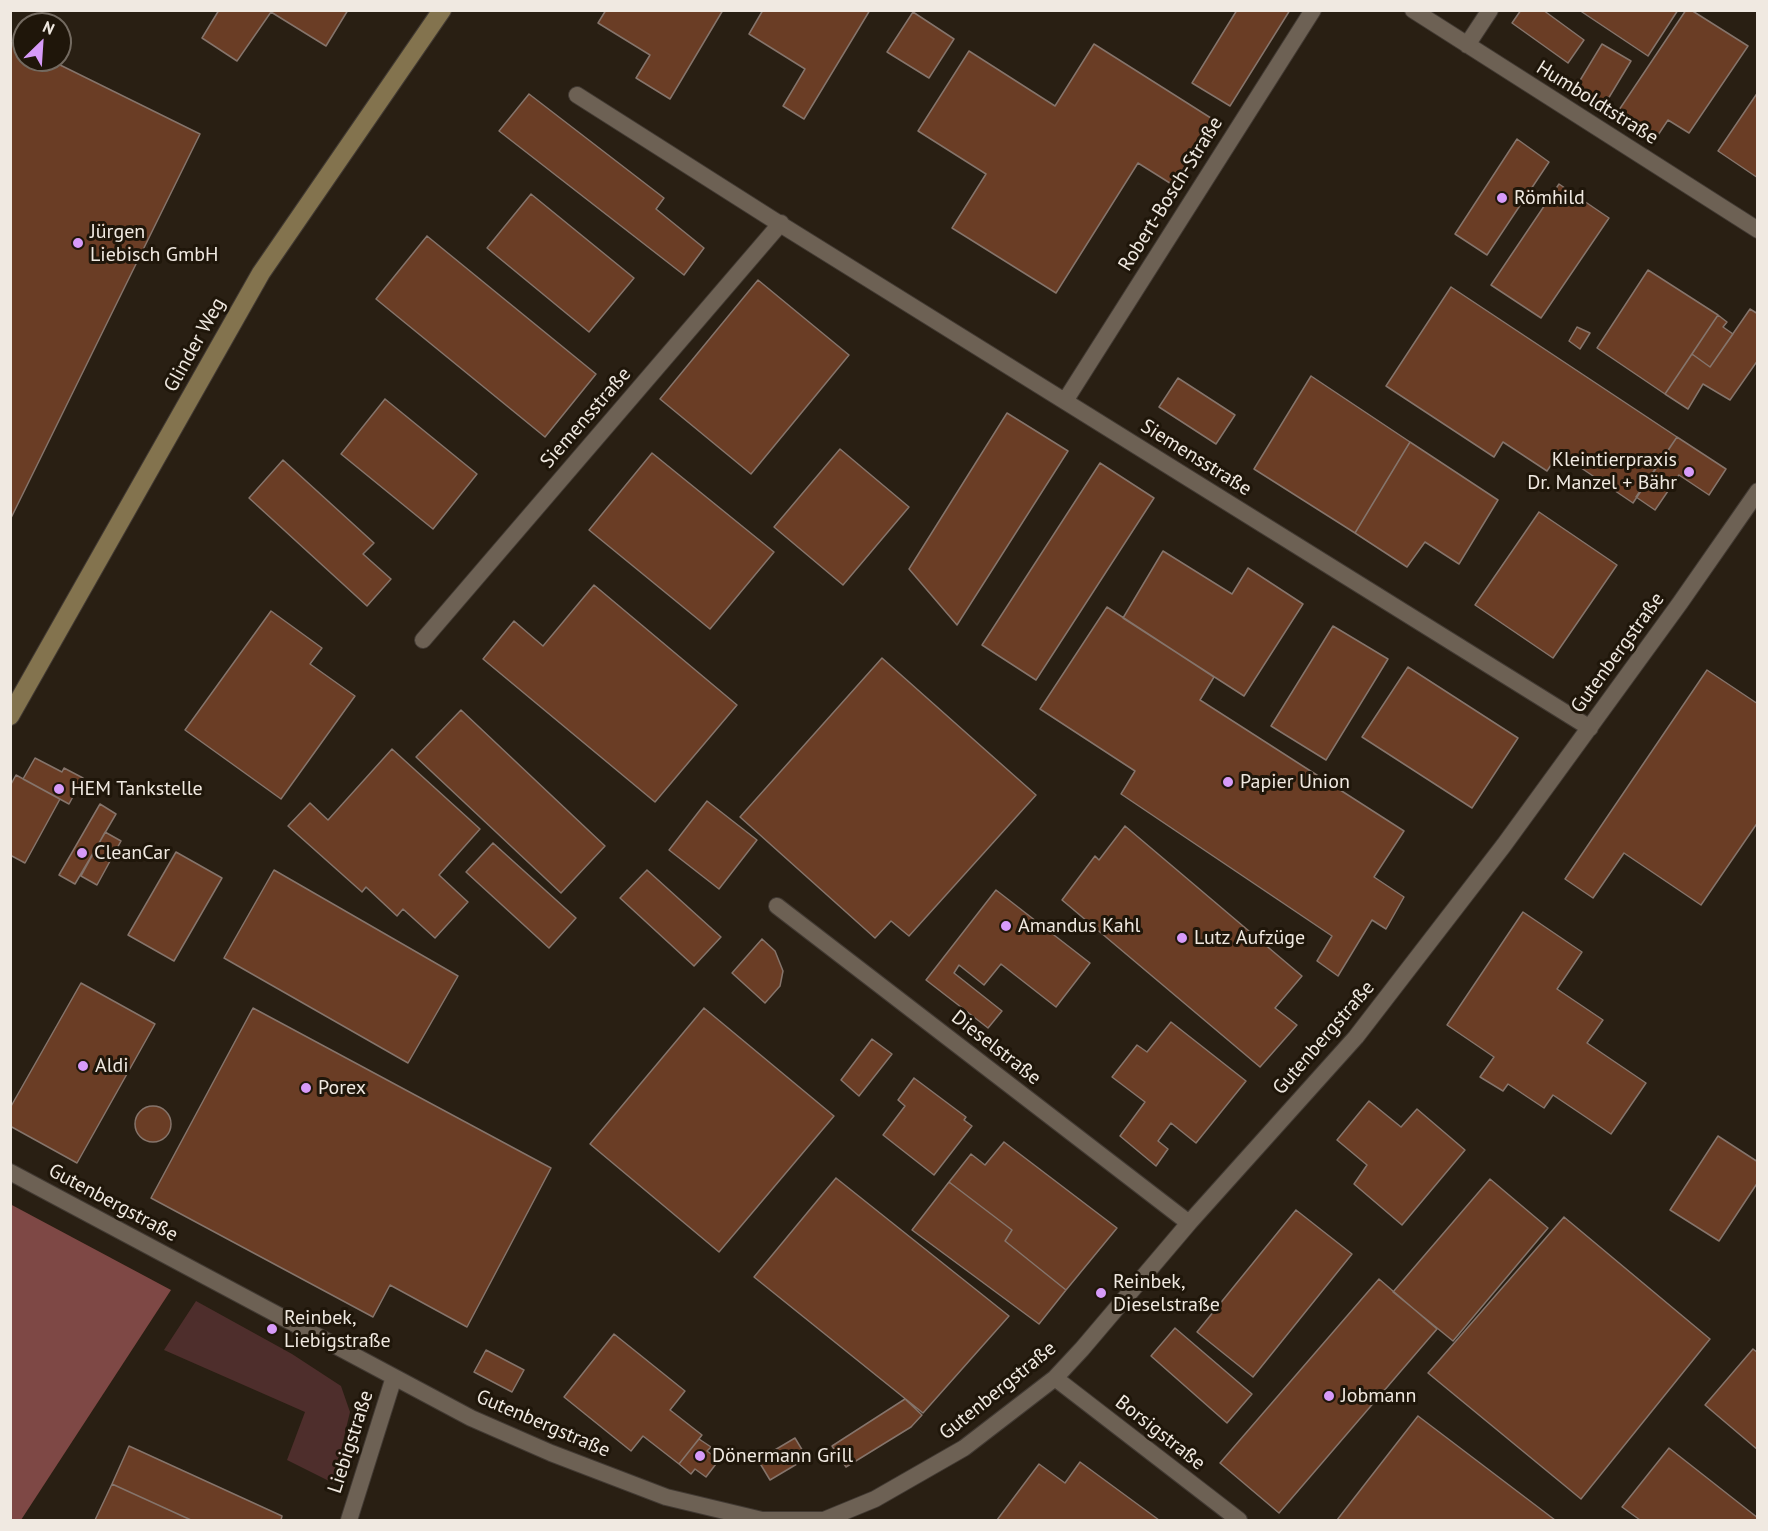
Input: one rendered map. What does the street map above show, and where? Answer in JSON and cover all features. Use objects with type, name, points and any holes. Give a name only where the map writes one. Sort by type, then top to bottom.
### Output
[{"type":"main road","name":"Glinder Weg","points":[[10,716],[261,273],[442,10]]},
{"type":"street","name":"Robert-Bosch-Straße","points":[[1065,401],[1313,10]]},
{"type":"street","name":"Humboldtstraße","points":[[1413,10],[1758,230]]},
{"type":"street","points":[[1467,45],[1491,10]]},
{"type":"street","name":"Siemensstraße","points":[[578,95],[1590,728]]},
{"type":"street","name":"Siemensstraße","points":[[423,640],[781,223]]},
{"type":"street","name":"Gutenbergstraße","points":[[10,1172],[471,1418],[551,1453],[666,1497],[762,1520],[825,1520],[875,1499],[964,1449],[1055,1378],[1133,1292],[1189,1223],[1356,1037],[1496,857],[1758,491]]},
{"type":"street","name":"Dieselstraße","points":[[777,906],[1189,1223]]},
{"type":"street","name":"Liebigstraße","points":[[348,1521],[394,1377]]},
{"type":"street","name":"Borsigstraße","points":[[1055,1378],[1239,1521]]},
{"type":"shaded area","points":[[10,1204],[171,1290],[21,1520],[10,1520]]},
{"type":"shaded area","points":[[196,1301],[292,1354],[341,1386],[350,1412],[333,1483],[287,1460],[305,1412],[164,1350]]},
{"type":"building","points":[[219,10],[348,10],[326,46],[271,12],[237,61],[202,38]]},
{"type":"building","points":[[606,10],[723,10],[670,99],[636,78],[650,55],[598,23]]},
{"type":"building","points":[[763,10],[870,10],[804,119],[783,106],[805,69],[749,34]]},
{"type":"building","points":[[1237,10],[1290,10],[1230,106],[1192,83]]},
{"type":"building","points":[[1521,10],[1543,10],[1584,40],[1568,63],[1512,23]]},
{"type":"building","points":[[1579,10],[1678,10],[1648,56]]},
{"type":"building","points":[[1686,10],[1691,10],[1748,46],[1689,133],[1668,120],[1656,138],[1617,113]]},
{"type":"building","points":[[913,12],[954,39],[929,78],[887,52]]},
{"type":"building","name":"Jürgen Liebisch GmbH","points":[[10,40],[12,41],[12,72],[72,71],[200,134],[10,520]]},
{"type":"building","points":[[1094,44],[1214,120],[1173,185],[1138,163],[1056,293],[952,228],[986,174],[918,131],[969,51],[1055,106]]},
{"type":"building","points":[[1602,44],[1631,61],[1605,104],[1576,87]]},
{"type":"building","points":[[1758,92],[1758,178],[1718,151]]},
{"type":"building","points":[[529,94],[664,198],[656,209],[704,248],[684,275],[499,131]]},
{"type":"building","name":"Römhild","points":[[1517,139],[1549,162],[1487,255],[1455,234]]},
{"type":"building","points":[[1559,184],[1609,218],[1541,318],[1491,285]]},
{"type":"building","points":[[531,194],[634,278],[589,332],[487,248]]},
{"type":"building","points":[[427,236],[596,374],[545,437],[376,299]]},
{"type":"building","points":[[1648,270],[1718,315],[1665,394],[1597,348]]},
{"type":"building","points":[[758,280],[849,355],[751,474],[660,399]]},
{"type":"building","points":[[1451,287],[1677,437],[1633,503],[1559,453],[1547,471],[1503,442],[1494,457],[1386,386]]},
{"type":"building","points":[[1750,309],[1758,314],[1758,360],[1730,400],[1703,384],[1688,409],[1665,394],[1692,354],[1710,367]]},
{"type":"building","points":[[1718,315],[1727,322],[1723,327],[1733,334],[1710,367],[1692,354]]},
{"type":"building","points":[[1577,327],[1590,333],[1580,349],[1569,341]]},
{"type":"building","points":[[1311,376],[1410,442],[1355,533],[1254,469]]},
{"type":"building","points":[[1178,378],[1235,415],[1216,444],[1159,407]]},
{"type":"building","points":[[385,399],[477,474],[433,529],[341,454]]},
{"type":"building","points":[[1007,413],[1068,451],[957,625],[909,569]]},
{"type":"building","name":"Kleintierpraxis Dr. Manzel + Bähr","points":[[1677,437],[1726,469],[1709,495],[1679,475],[1655,510],[1636,497]]},
{"type":"building","points":[[1410,442],[1498,500],[1459,564],[1425,542],[1407,567],[1355,533]]},
{"type":"building","points":[[840,449],[909,507],[843,585],[774,527]]},
{"type":"building","points":[[652,453],[774,552],[710,629],[589,530]]},
{"type":"building","points":[[283,460],[374,543],[363,554],[391,579],[367,606],[249,498]]},
{"type":"building","points":[[1100,463],[1154,498],[1036,680],[982,645]]},
{"type":"building","points":[[1539,512],[1617,565],[1553,658],[1475,605]]},
{"type":"building","points":[[1163,551],[1232,594],[1248,568],[1303,604],[1244,696],[1123,618]]},
{"type":"building","points":[[594,585],[737,705],[655,802],[483,659],[514,621],[543,646]]},
{"type":"building","name":"Papier Union","points":[[1107,607],[1214,677],[1200,700],[1404,831],[1374,877],[1404,897],[1386,929],[1372,920],[1338,976],[1317,961],[1332,936],[1121,794],[1135,771],[1040,709]]},
{"type":"building","points":[[271,611],[322,648],[310,664],[355,696],[281,799],[185,730]]},
{"type":"building","points":[[1333,626],[1388,659],[1326,760],[1271,726]]},
{"type":"building","points":[[882,658],[1036,795],[909,936],[891,921],[875,938],[740,817]]},
{"type":"building","points":[[1408,667],[1518,738],[1472,808],[1362,737]]},
{"type":"building","points":[[1707,670],[1758,704],[1758,822],[1701,905],[1624,853],[1593,898],[1565,879]]},
{"type":"building","points":[[461,710],[605,846],[561,893],[416,757]]},
{"type":"building","points":[[392,749],[480,829],[439,875],[468,902],[435,938],[403,909],[397,916],[366,887],[362,892],[288,826],[310,803],[328,820]]},
{"type":"building","name":"HEM Tankstelle","points":[[35,758],[62,772],[64,768],[83,778],[69,804],[23,779]]},
{"type":"building","points":[[16,775],[60,799],[25,863],[10,855],[10,786]]},
{"type":"building","points":[[707,801],[757,840],[719,889],[669,850]]},
{"type":"building","name":"CleanCar","points":[[100,804],[116,814],[75,884],[59,875]]},
{"type":"building","name":"Lutz Aufzüge","points":[[1125,826],[1302,976],[1275,1008],[1297,1025],[1260,1067],[1062,900],[1095,856],[1099,860]]},
{"type":"building","points":[[105,832],[121,841],[97,885],[81,876]]},
{"type":"building","points":[[493,843],[576,918],[549,948],[466,872]]},
{"type":"building","points":[[176,852],[222,878],[174,961],[128,935]]},
{"type":"building","points":[[274,870],[458,976],[408,1063],[224,958]]},
{"type":"building","points":[[647,870],[721,937],[694,966],[620,898]]},
{"type":"building","name":"Amandus Kahl","points":[[996,890],[1090,963],[1056,1007],[1001,964],[984,985],[959,965],[954,973],[1002,1011],[988,1028],[926,980]]},
{"type":"building","points":[[1523,912],[1582,952],[1557,989],[1603,1020],[1587,1043],[1646,1083],[1611,1134],[1553,1095],[1544,1108],[1508,1084],[1503,1091],[1480,1077],[1494,1057],[1447,1025]]},
{"type":"building","points":[[762,939],[775,951],[783,971],[780,986],[765,1003],[732,973]]},
{"type":"building","name":"Aldi","points":[[81,983],[155,1024],[77,1163],[10,1126],[10,1108]]},
{"type":"building","name":"Porex","points":[[253,1008],[551,1168],[467,1327],[390,1285],[373,1317],[151,1198]]},
{"type":"building","points":[[704,1008],[834,1116],[719,1252],[590,1144]]},
{"type":"building","points":[[1171,1022],[1246,1081],[1196,1143],[1171,1123],[1158,1141],[1168,1149],[1156,1166],[1120,1136],[1145,1102],[1112,1077],[1137,1045],[1147,1052]]},
{"type":"building","points":[[872,1039],[892,1054],[859,1096],[841,1080]]},
{"type":"building","points":[[914,1078],[966,1117],[964,1120],[972,1126],[934,1175],[883,1135],[905,1106],[898,1100]]},
{"type":"building","points":[[1369,1101],[1401,1127],[1417,1109],[1465,1150],[1402,1225],[1354,1184],[1367,1165],[1337,1140]]},
{"type":"building","points":[[153,1106],[166,1111],[171,1124],[166,1137],[153,1142],[140,1137],[135,1124],[140,1111]]},
{"type":"building","points":[[1718,1136],[1758,1162],[1758,1182],[1719,1241],[1670,1210]]},
{"type":"building","points":[[1004,1142],[1117,1228],[1066,1290],[1005,1241],[1012,1230],[949,1182],[971,1154],[985,1165]]},
{"type":"building","points":[[836,1178],[1009,1316],[923,1413],[754,1277]]},
{"type":"building","points":[[1490,1179],[1548,1228],[1453,1341],[1393,1292]]},
{"type":"building","points":[[949,1182],[1012,1230],[1005,1241],[1066,1290],[1039,1324],[912,1230]]},
{"type":"building","points":[[1296,1210],[1352,1254],[1253,1377],[1197,1332]]},
{"type":"building","points":[[1564,1217],[1710,1339],[1581,1499],[1428,1373]]},
{"type":"building","name":"Jobmann","points":[[1379,1279],[1437,1329],[1279,1513],[1220,1463]]},
{"type":"building","points":[[1175,1328],[1252,1394],[1227,1423],[1151,1356]]},
{"type":"building","points":[[614,1334],[685,1391],[670,1410],[702,1435],[679,1464],[643,1436],[631,1451],[564,1397]]},
{"type":"building","points":[[1753,1349],[1758,1353],[1758,1450],[1705,1405]]},
{"type":"building","points":[[486,1350],[524,1370],[512,1392],[474,1372]]},
{"type":"building","points":[[905,1399],[922,1415],[911,1427],[846,1467],[832,1446]]},
{"type":"building","points":[[1418,1416],[1555,1520],[1337,1520]]},
{"type":"building","points":[[795,1438],[807,1458],[770,1480],[758,1460]]},
{"type":"building","name":"Dönermann Grill","points":[[699,1439],[711,1447],[707,1451],[719,1460],[706,1477],[695,1469],[691,1474],[679,1464]]},
{"type":"building","points":[[129,1446],[282,1516],[281,1520],[191,1520],[112,1484]]},
{"type":"building","points":[[1669,1448],[1758,1520],[1640,1520],[1622,1507]]},
{"type":"building","points":[[1080,1462],[1159,1520],[997,1520],[1039,1464],[1065,1483]]},
{"type":"building","points":[[112,1484],[191,1520],[95,1520]]},
{"type":"place","name":"Römhild","points":[[1502,198]]},
{"type":"place","name":"Jürgen Liebisch GmbH","points":[[78,243]]},
{"type":"place","name":"Kleintierpraxis Dr. Manzel + Bähr","points":[[1689,472]]},
{"type":"place","name":"Papier Union","points":[[1228,782]]},
{"type":"place","name":"HEM Tankstelle","points":[[59,789]]},
{"type":"place","name":"CleanCar","points":[[82,853]]},
{"type":"place","name":"Amandus Kahl","points":[[1006,926]]},
{"type":"place","name":"Lutz Aufzüge","points":[[1182,938]]},
{"type":"place","name":"Aldi","points":[[83,1066]]},
{"type":"place","name":"Porex","points":[[306,1088]]},
{"type":"place","name":"Reinbek, Dieselstraße","points":[[1101,1293]]},
{"type":"place","name":"Reinbek, Liebigstraße","points":[[272,1329]]},
{"type":"place","name":"Jobmann","points":[[1329,1396]]},
{"type":"place","name":"Dönermann Grill","points":[[700,1456]]}]
